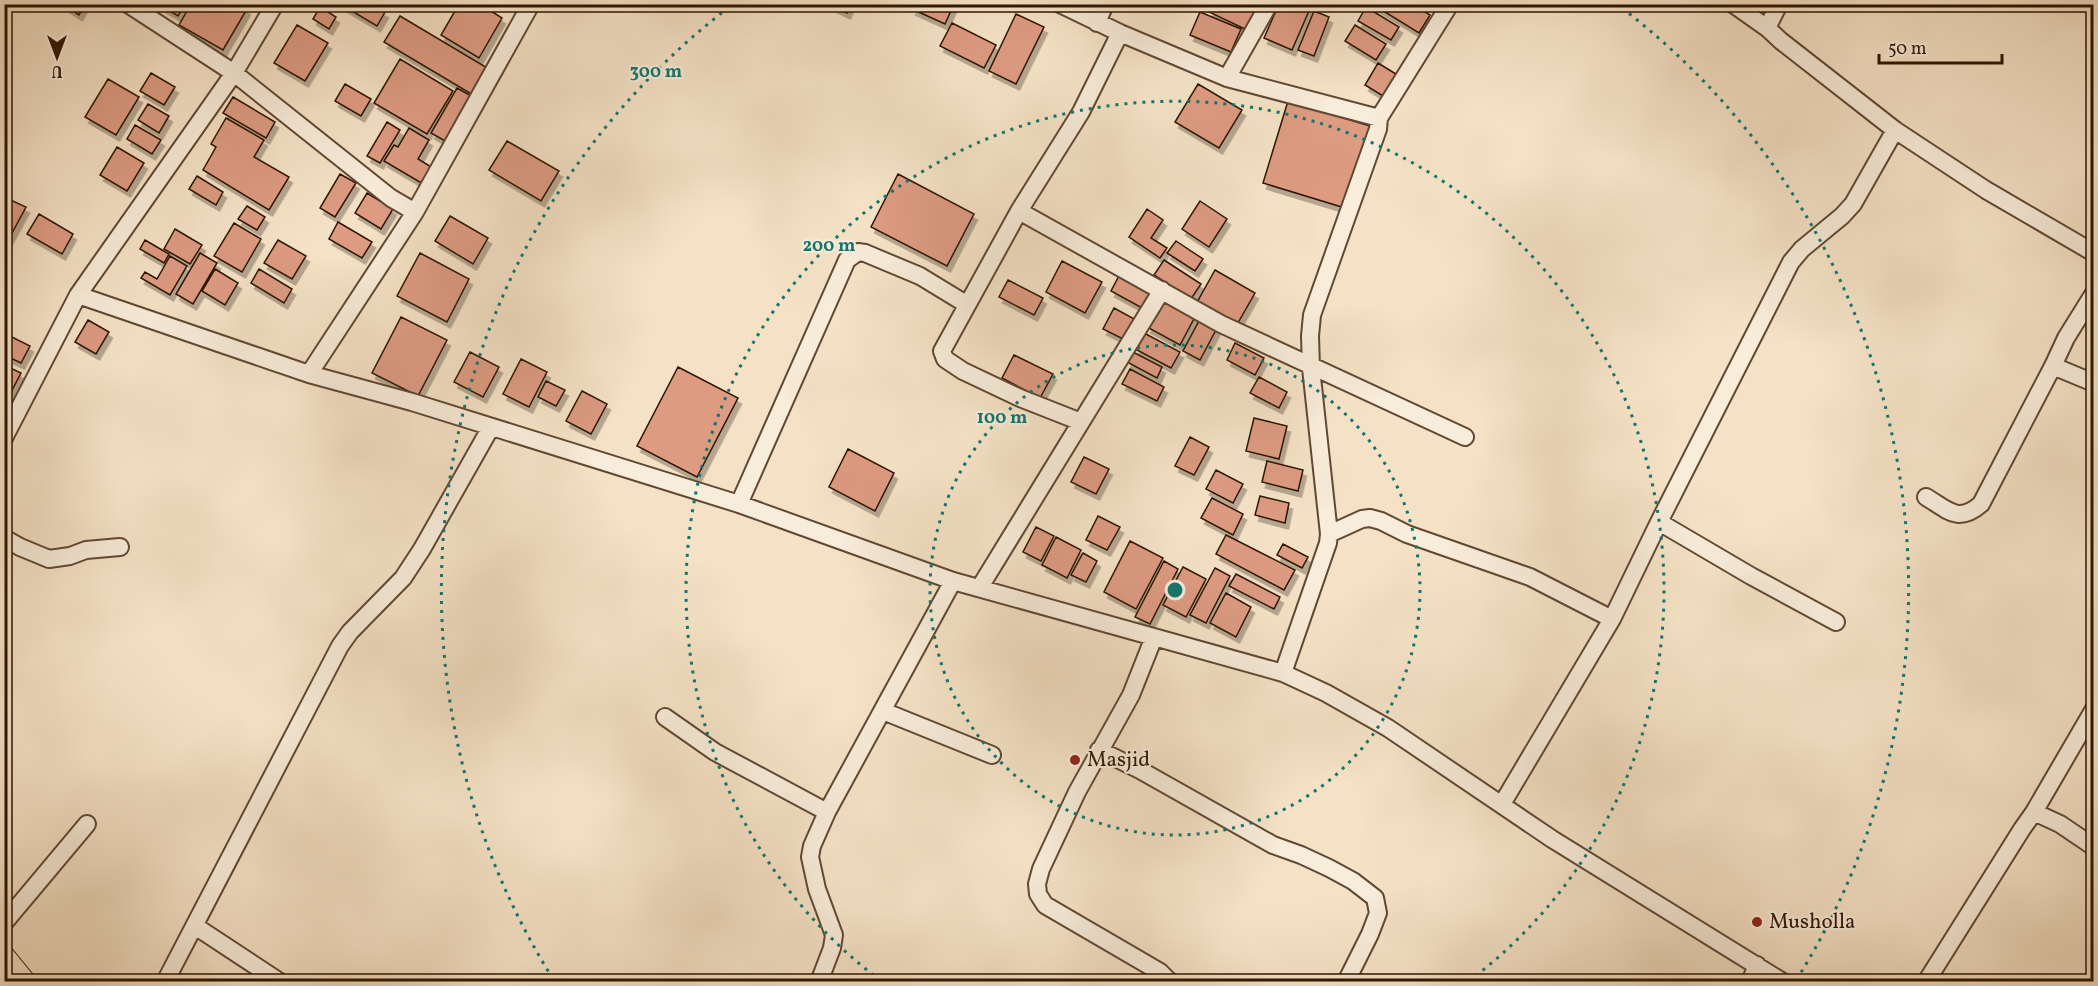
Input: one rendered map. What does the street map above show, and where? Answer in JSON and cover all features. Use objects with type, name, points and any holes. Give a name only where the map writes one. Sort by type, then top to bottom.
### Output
[{"type":"highway","points":[[4,960],[22,981]]},
{"type":"street","points":[[128,4],[234,73],[391,198],[415,212]]},
{"type":"street","points":[[4,438],[78,295],[234,73],[274,4]]},
{"type":"street","points":[[309,374],[415,212],[531,4]]},
{"type":"street","points":[[1060,4],[1097,23],[1227,78],[1379,118]]},
{"type":"street","points":[[1097,23],[1105,4]]},
{"type":"street","points":[[1227,78],[1269,4]]},
{"type":"street","points":[[1283,673],[1328,543],[1329,534],[1311,368],[1312,315],[1378,129],[1379,118],[1450,4]]},
{"type":"street","points":[[1733,4],[1767,28],[1895,130],[1986,190],[2094,253]]},
{"type":"street","points":[[1767,28],[1779,4]]},
{"type":"street","points":[[1081,422],[1020,398],[963,371],[945,359],[942,351],[1019,211],[1081,112],[1120,33]]},
{"type":"street","points":[[1502,804],[1612,619],[1791,262],[1802,249],[1853,204],[1895,130]]},
{"type":"street","points":[[1019,211],[1221,324],[1311,368],[1465,437]]},
{"type":"street","points":[[739,504],[847,260],[858,252],[865,253],[920,276],[966,304]]},
{"type":"street","points":[[980,587],[1162,290]]},
{"type":"street","points":[[1926,496],[1955,514],[1970,513],[1981,504],[2066,338],[2094,293]]},
{"type":"street","points":[[78,295],[309,374],[412,402],[739,504],[953,581],[1283,673],[1326,693],[1388,728],[1552,839],[1783,981]]},
{"type":"street","points":[[2053,366],[2094,382]]},
{"type":"street","points":[[165,981],[340,646],[350,632],[403,578],[422,549],[491,427]]},
{"type":"street","points":[[1329,534],[1362,519],[1370,518],[1381,521],[1407,534],[1530,578],[1612,619]]},
{"type":"street","points":[[1659,522],[1761,582],[1836,621]]},
{"type":"street","points":[[4,538],[49,559],[70,556],[86,550],[120,547]]},
{"type":"street","points":[[819,981],[826,969],[834,935],[817,889],[810,856],[812,846],[827,812],[953,581]]},
{"type":"street","points":[[1154,638],[1131,694],[1099,750],[1041,869],[1036,884],[1038,894],[1045,905],[1160,972],[1170,981]]},
{"type":"street","points":[[1926,981],[2034,812],[2094,709]]},
{"type":"street","points":[[884,711],[992,755]]},
{"type":"street","points":[[665,717],[716,752],[827,812]]},
{"type":"street","points":[[1099,750],[1140,770],[1273,845],[1301,855],[1353,881],[1375,898],[1378,913],[1346,981]]},
{"type":"street","points":[[2034,812],[2050,818],[2094,847]]},
{"type":"street","points":[[4,923],[87,824]]},
{"type":"street","points":[[195,926],[280,981]]},
{"type":"street","points":[[1750,981],[1757,965]]},
{"type":"building","points":[[66,4],[85,4],[79,15],[65,6]]},
{"type":"building","points":[[158,4],[185,4],[178,16]]},
{"type":"building","points":[[191,4],[239,4],[247,9],[223,50],[179,25]]},
{"type":"building","points":[[340,4],[371,4],[385,12],[377,26]]},
{"type":"building","points":[[459,4],[480,4],[502,18],[479,58],[441,35]]},
{"type":"building","points":[[828,4],[851,4],[847,13]]},
{"type":"building","points":[[914,4],[954,4],[945,24],[912,9]]},
{"type":"building","points":[[1213,4],[1245,4],[1258,11],[1249,31],[1209,12]]},
{"type":"building","points":[[1279,4],[1312,4],[1292,50],[1264,38]]},
{"type":"building","points":[[1372,4],[1413,4],[1430,15],[1419,33]]},
{"type":"building","points":[[320,7],[336,17],[329,29],[313,19]]},
{"type":"building","points":[[1366,7],[1399,27],[1391,40],[1358,21]]},
{"type":"building","points":[[1314,11],[1329,17],[1314,56],[1298,50]]},
{"type":"building","points":[[1200,12],[1241,29],[1231,52],[1190,35]]},
{"type":"building","points":[[1016,14],[1044,27],[1016,84],[989,71]]},
{"type":"building","points":[[400,16],[489,69],[473,95],[384,42]]},
{"type":"building","points":[[952,23],[996,45],[984,68],[940,46]]},
{"type":"building","points":[[297,25],[328,43],[305,81],[274,63]]},
{"type":"building","points":[[1355,25],[1386,44],[1376,60],[1345,41]]},
{"type":"building","points":[[400,59],[453,91],[427,134],[374,103]]},
{"type":"building","points":[[1378,63],[1396,74],[1383,96],[1365,85]]},
{"type":"building","points":[[151,73],[175,87],[164,105],[140,91]]},
{"type":"building","points":[[108,79],[139,97],[116,135],[85,117]]},
{"type":"building","points":[[345,84],[371,99],[361,116],[335,101]]},
{"type":"building","points":[[1198,84],[1242,110],[1219,148],[1175,122]]},
{"type":"building","points":[[457,88],[473,97],[447,142],[431,133]]},
{"type":"building","points":[[233,97],[275,122],[266,138],[223,113]]},
{"type":"building","points":[[1288,101],[1370,126],[1345,208],[1263,183]]},
{"type":"building","points":[[148,104],[169,116],[159,133],[138,120]]},
{"type":"building","points":[[226,118],[264,140],[254,157],[289,177],[269,210],[203,170],[216,147],[211,144]]},
{"type":"building","points":[[387,122],[400,130],[380,163],[367,156]]},
{"type":"building","points":[[135,125],[161,140],[152,154],[127,139]]},
{"type":"building","points":[[409,128],[429,140],[418,159],[433,168],[423,184],[384,161],[394,145],[398,147]]},
{"type":"building","points":[[507,141],[559,171],[541,201],[489,170]]},
{"type":"building","points":[[117,147],[144,163],[127,191],[100,175]]},
{"type":"building","points":[[340,174],[356,183],[335,217],[320,208]]},
{"type":"building","points":[[898,174],[974,214],[947,266],[871,227]]},
{"type":"building","points":[[197,176],[223,192],[216,205],[189,189]]},
{"type":"building","points":[[367,193],[393,209],[381,229],[355,213]]},
{"type":"building","points":[[4,197],[26,207],[4,248]]},
{"type":"building","points":[[1200,201],[1227,219],[1209,247],[1182,229]]},
{"type":"building","points":[[247,206],[265,217],[257,230],[238,219]]},
{"type":"building","points":[[1147,209],[1163,220],[1151,238],[1167,248],[1160,258],[1129,237]]},
{"type":"building","points":[[39,214],[73,234],[62,254],[27,234]]},
{"type":"building","points":[[450,216],[488,238],[473,264],[435,241]]},
{"type":"building","points":[[338,222],[372,242],[362,258],[329,239]]},
{"type":"building","points":[[234,223],[261,239],[242,272],[214,256]]},
{"type":"building","points":[[175,229],[202,245],[190,264],[164,249]]},
{"type":"building","points":[[145,240],[169,254],[164,263],[140,249]]},
{"type":"building","points":[[278,240],[306,256],[292,279],[264,263]]},
{"type":"building","points":[[1176,241],[1203,259],[1195,271],[1167,253]]},
{"type":"building","points":[[200,253],[217,263],[193,304],[176,294]]},
{"type":"building","points":[[420,253],[469,279],[447,322],[397,296]]},
{"type":"building","points":[[170,256],[187,266],[170,295],[141,278],[145,272],[157,279]]},
{"type":"building","points":[[1164,260],[1201,284],[1191,299],[1154,275]]},
{"type":"building","points":[[1062,261],[1102,282],[1085,313],[1046,292]]},
{"type":"building","points":[[215,269],[238,283],[225,305],[202,291]]},
{"type":"building","points":[[259,269],[292,289],[284,303],[251,283]]},
{"type":"building","points":[[1215,270],[1255,293],[1235,328],[1195,306]]},
{"type":"building","points":[[1121,272],[1152,288],[1142,308],[1111,291]]},
{"type":"building","points":[[1008,280],[1043,298],[1034,315],[999,297]]},
{"type":"building","points":[[1163,297],[1196,315],[1180,345],[1147,327]]},
{"type":"building","points":[[1114,308],[1136,320],[1125,340],[1103,329]]},
{"type":"building","points":[[401,317],[447,340],[418,396],[372,373]]},
{"type":"building","points":[[1200,319],[1217,328],[1200,360],[1183,351]]},
{"type":"building","points":[[88,320],[109,332],[96,354],[75,342]]},
{"type":"building","points":[[4,333],[30,346],[21,363],[4,355]]},
{"type":"building","points":[[1144,333],[1180,352],[1171,368],[1135,349]]},
{"type":"building","points":[[1235,343],[1264,358],[1255,375],[1227,360]]},
{"type":"building","points":[[470,352],[499,367],[483,397],[454,382]]},
{"type":"building","points":[[1133,352],[1162,367],[1157,378],[1127,362]]},
{"type":"building","points":[[1014,355],[1053,374],[1040,398],[1002,378]]},
{"type":"building","points":[[521,359],[547,372],[529,407],[503,394]]},
{"type":"building","points":[[4,365],[21,373],[9,396],[4,394]]},
{"type":"building","points":[[678,367],[738,398],[697,477],[637,446]]},
{"type":"building","points":[[1130,369],[1164,387],[1157,401],[1122,384]]},
{"type":"building","points":[[1259,377],[1287,392],[1279,408],[1250,393]]},
{"type":"building","points":[[546,381],[565,390],[556,406],[538,397]]},
{"type":"building","points":[[582,391],[607,404],[591,434],[566,421]]},
{"type":"building","points":[[1254,418],[1287,426],[1279,459],[1246,451]]},
{"type":"building","points":[[1190,437],[1209,447],[1194,475],[1175,466]]},
{"type":"building","points":[[848,449],[894,473],[875,511],[829,487]]},
{"type":"building","points":[[1084,457],[1109,469],[1096,494],[1071,482]]},
{"type":"building","points":[[1267,461],[1303,470],[1298,491],[1262,482]]},
{"type":"building","points":[[1216,470],[1243,484],[1233,503],[1206,489]]},
{"type":"building","points":[[1260,496],[1289,503],[1285,523],[1255,515]]},
{"type":"building","points":[[1212,498],[1243,514],[1233,535],[1201,518]]},
{"type":"building","points":[[1098,516],[1120,527],[1107,550],[1086,540]]},
{"type":"building","points":[[1036,527],[1054,536],[1041,561],[1023,552]]},
{"type":"building","points":[[1226,535],[1295,570],[1284,590],[1216,554]]},
{"type":"building","points":[[1056,537],[1081,550],[1067,578],[1042,565]]},
{"type":"building","points":[[1130,541],[1163,558],[1136,609],[1104,592]]},
{"type":"building","points":[[1283,544],[1308,557],[1302,568],[1277,555]]},
{"type":"building","points":[[1083,553],[1097,561],[1086,582],[1071,575]]},
{"type":"building","points":[[1164,561],[1178,569],[1150,624],[1135,617]]},
{"type":"building","points":[[1183,567],[1206,579],[1186,617],[1163,605]]},
{"type":"building","points":[[1215,568],[1230,576],[1206,623],[1190,615]]},
{"type":"building","points":[[1236,574],[1280,597],[1274,609],[1229,586]]},
{"type":"building","points":[[1226,593],[1251,607],[1236,637],[1210,623]]},
{"type":"place","name":"Masjid","points":[[1075,760]]},
{"type":"place","name":"Musholla","points":[[1757,922]]}]
